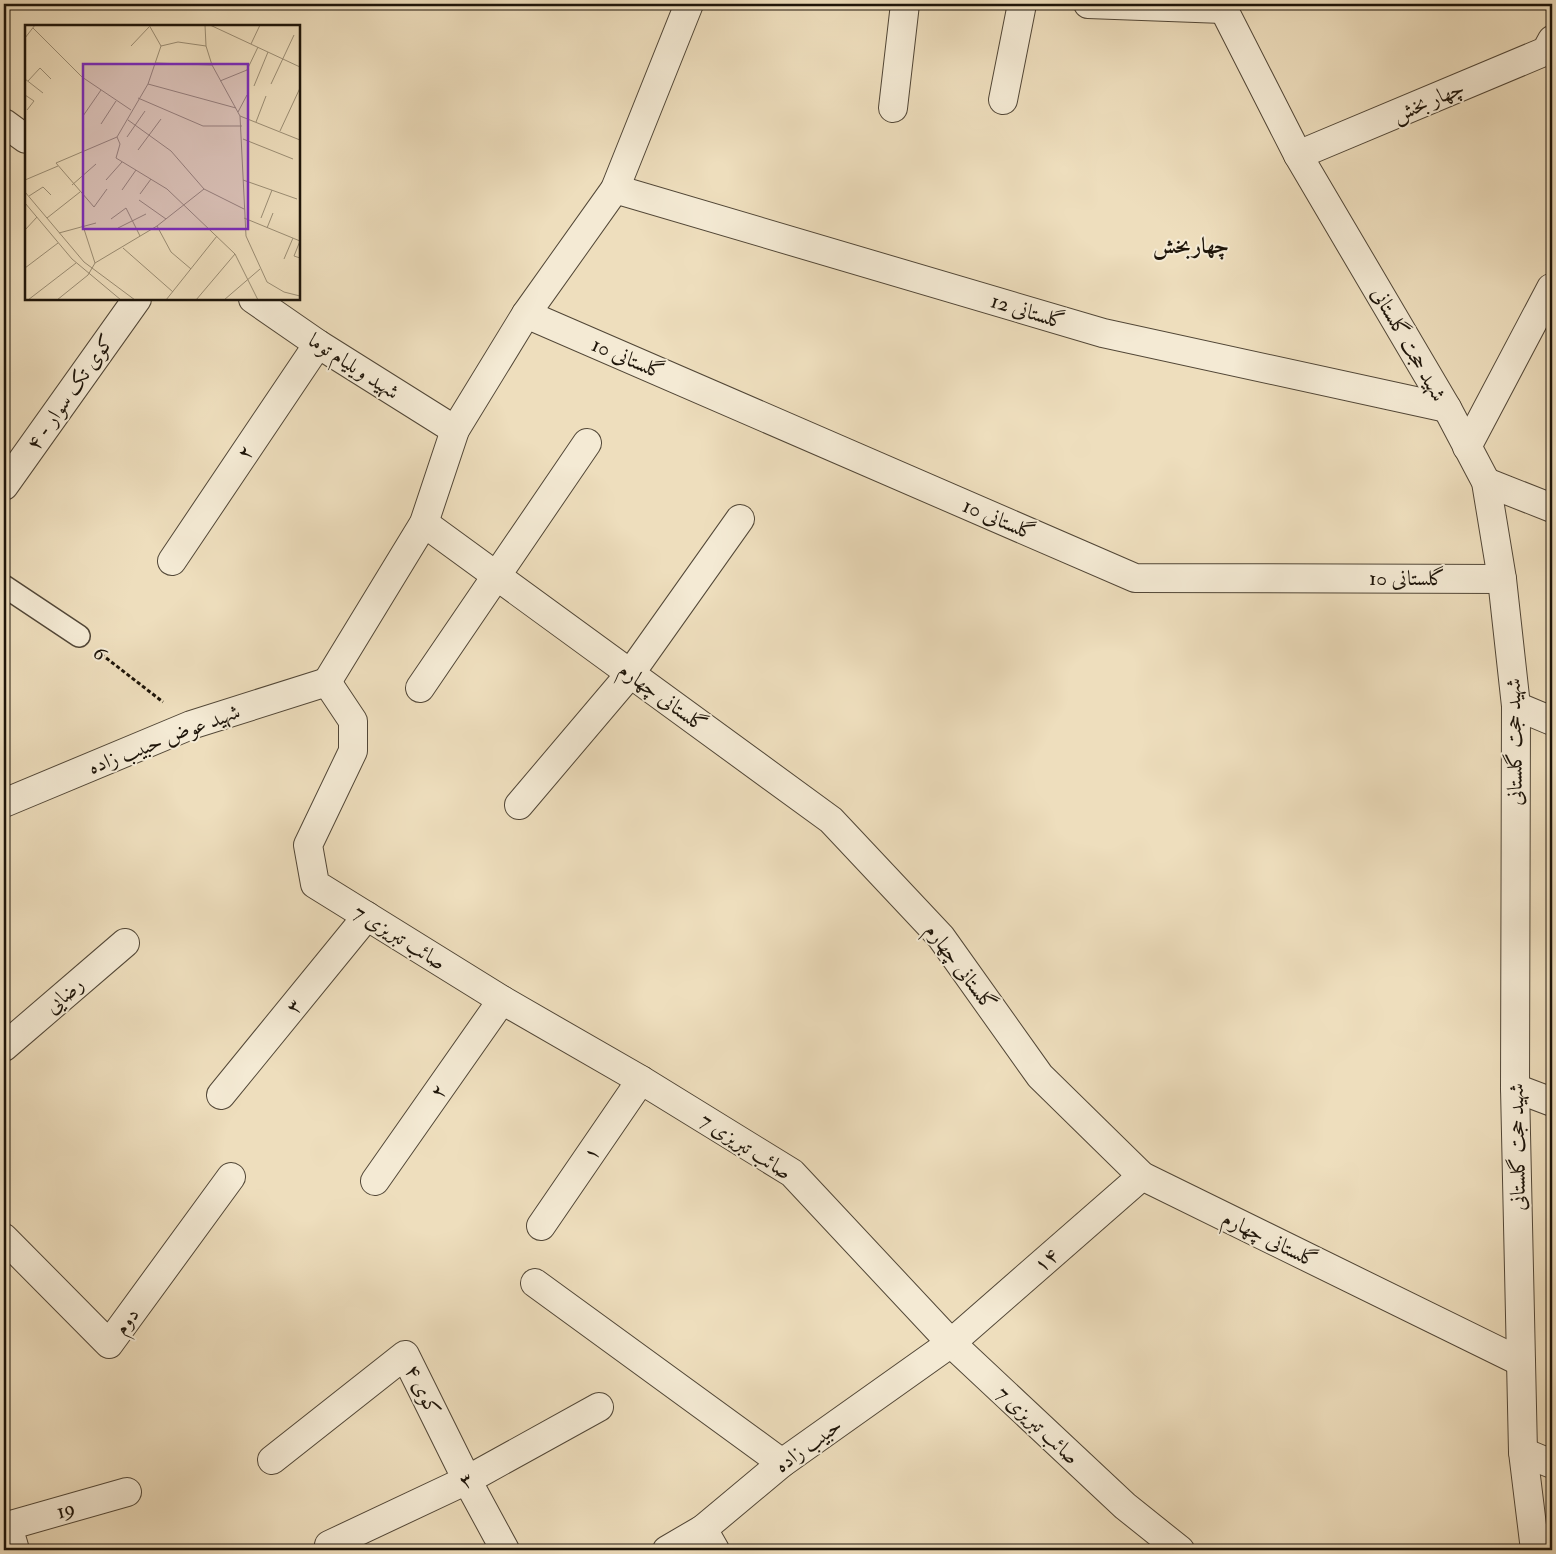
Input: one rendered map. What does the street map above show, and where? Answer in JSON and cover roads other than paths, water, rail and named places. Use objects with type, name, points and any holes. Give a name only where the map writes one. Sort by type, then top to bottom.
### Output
[{"type":"street","points":[[327,682],[424,523],[455,430],[526,314],[615,188],[690,4]]},
{"type":"street","points":[[893,108],[905,4]]},
{"type":"street","points":[[1003,100],[1022,4]]},
{"type":"street","points":[[1088,4],[1222,6]]},
{"type":"street","name":"شهید حجت گلستانی","points":[[1222,6],[1298,154],[1447,408],[1486,482],[1502,579],[1516,706],[1515,1088],[1522,1452],[1535,1550]]},
{"type":"street","name":"چهار بخش","points":[[1298,154],[1546,51],[1552,40]]},
{"type":"street","points":[[4,124],[25,138]]},
{"type":"street","name":"گلستانی 12","points":[[615,188],[1103,333],[1447,408]]},
{"type":"street","points":[[1468,447],[1551,288]]},
{"type":"street","name":"۴ - کوی تک سوار","points":[[4,486],[136,300]]},
{"type":"street","name":"شهید ویلیام توما","points":[[254,300],[318,344],[455,430]]},
{"type":"street","name":"گلستانی 10","points":[[526,314],[1135,578],[1502,579]]},
{"type":"street","name":"۲","points":[[172,561],[318,344]]},
{"type":"street","points":[[420,688],[587,443]]},
{"type":"street","points":[[1486,482],[1552,508]]},
{"type":"street","points":[[520,805],[630,674],[740,519]]},
{"type":"street","name":"گلستانی چهارم","points":[[424,523],[831,820],[941,937],[1040,1076],[1142,1176],[1521,1362]]},
{"type":"street","name":"شهید عوض حبیب زاده","points":[[6,798],[191,725],[327,682]]},
{"type":"street","name":"صائب تبریزی 7","points":[[327,682],[352,722],[353,751],[308,845],[315,884],[502,1000],[642,1080],[792,1173],[951,1343],[1125,1506],[1180,1550]]},
{"type":"street","points":[[1516,706],[1552,721]]},
{"type":"street","name":"۳","points":[[221,1095],[367,916]]},
{"type":"street","name":"رضایی","points":[[4,1047],[124,943]]},
{"type":"street","name":"۲","points":[[375,1181],[502,1000]]},
{"type":"street","name":"۱","points":[[542,1226],[642,1080]]},
{"type":"street","points":[[1515,1088],[1552,1102]]},
{"type":"street","name":"۱۴","points":[[951,1343],[1142,1176]]},
{"type":"street","name":"دوم","points":[[4,1238],[109,1344],[230,1177]]},
{"type":"street","points":[[535,1283],[782,1463]]},
{"type":"street","name":"حبیب زاده","points":[[667,1550],[709,1540],[782,1463],[951,1343]]},
{"type":"street","name":"کوی ۴","points":[[272,1460],[405,1355],[467,1480],[505,1550]]},
{"type":"street","name":"۳","points":[[329,1545],[467,1480],[599,1407]]},
{"type":"street","points":[[1522,1452],[1552,1464]]},
{"type":"street","name":"19","points":[[9,1535],[127,1492]]},
{"type":"lane","name":"6","points":[[4,586],[79,636]]},
{"type":"district","name":"چهاربخش","points":[[1191,245]]}]
